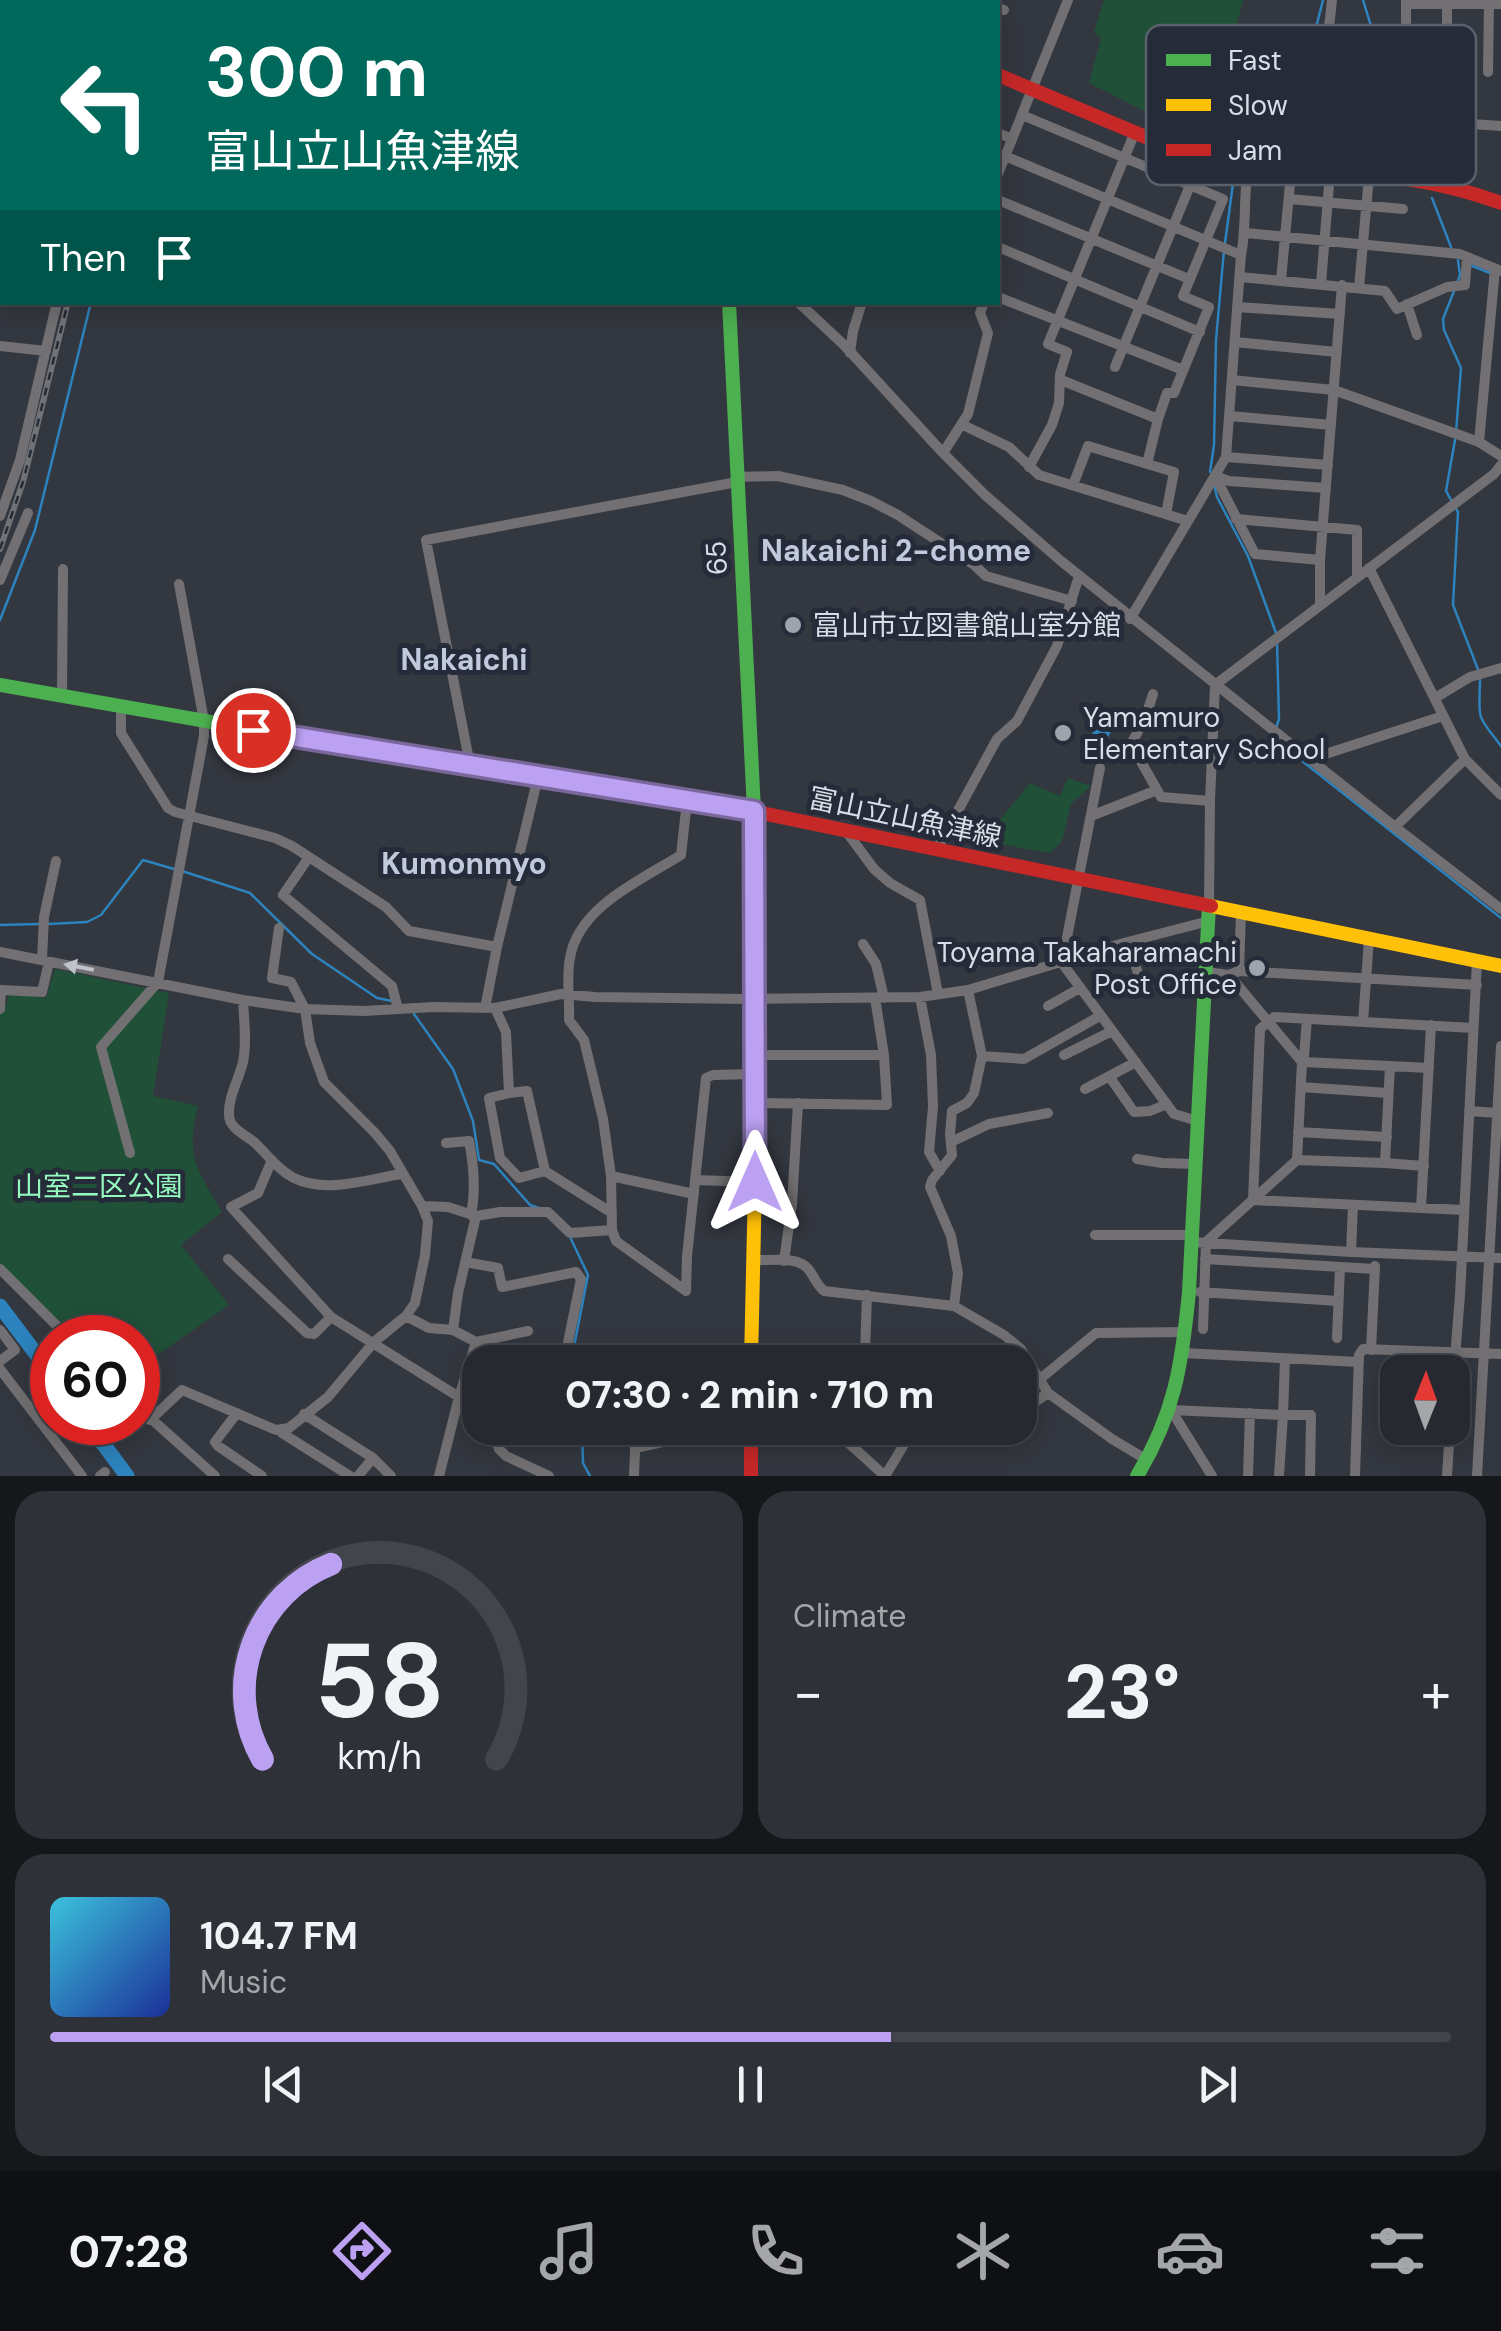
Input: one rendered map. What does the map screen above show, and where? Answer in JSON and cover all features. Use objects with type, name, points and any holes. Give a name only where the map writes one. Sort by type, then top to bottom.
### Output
[{"type":"main road","points":[[1000,76],[1146,136]]},
{"type":"main road","points":[[1445,185],[1501,203]]},
{"type":"main road","name":"65","points":[[729,305],[754,811],[752,1345]]},
{"type":"main road","name":"富山立山魚津線","points":[[0,685],[754,811],[1079,878],[1209,913],[1240,912],[1501,966]]},
{"type":"main road","points":[[1136,1476],[1170,1410],[1197,1292],[1196,1164],[1209,913]]},
{"type":"main road","points":[[751,1445],[751,1476]]},
{"type":"street","points":[[1000,169],[1068,0]]},
{"type":"street","points":[[1327,25],[1332,0]]},
{"type":"street","points":[[1406,2],[1493,3],[1488,72]]},
{"type":"street","points":[[1022,115],[1146,167]]},
{"type":"street","points":[[1476,124],[1501,126]]},
{"type":"street","points":[[1029,467],[1052,425],[1067,352],[1048,344],[1135,132]]},
{"type":"street","points":[[1000,134],[1012,139]]},
{"type":"street","points":[[1005,156],[1242,255]]},
{"type":"street","points":[[1130,618],[1226,457],[1248,185]]},
{"type":"street","points":[[1281,280],[1290,185]]},
{"type":"street","points":[[1321,284],[1329,185]]},
{"type":"street","points":[[1359,288],[1368,185]]},
{"type":"street","points":[[1116,367],[1191,186],[1223,198],[1183,296],[1209,307],[1174,393],[1167,393],[1148,464]]},
{"type":"street","points":[[1289,199],[1403,209]]},
{"type":"street","points":[[1000,201],[1189,279]]},
{"type":"street","points":[[1246,234],[1460,254],[1498,270],[1479,442]]},
{"type":"street","points":[[1000,249],[1200,332]]},
{"type":"street","points":[[1240,277],[1384,291],[1397,309],[1446,286],[1465,285],[1468,257]]},
{"type":"street","points":[[1320,604],[1320,560],[1342,286]]},
{"type":"street","points":[[1000,297],[1184,370]]},
{"type":"street","points":[[1407,304],[1417,334]]},
{"type":"street","points":[[1,510],[20,460],[56,305]]},
{"type":"street","points":[[801,305],[984,495],[1130,618],[1501,909]]},
{"type":"street","points":[[850,353],[852,330],[861,305]]},
{"type":"street","points":[[943,453],[968,414],[988,332],[980,313],[983,305]]},
{"type":"street","points":[[1237,307],[1340,314]]},
{"type":"street","points":[[1235,342],[1337,352]]},
{"type":"street","points":[[0,346],[46,351]]},
{"type":"street","points":[[1061,380],[1158,419]]},
{"type":"street","points":[[1232,380],[1334,390],[1479,442],[1501,456]]},
{"type":"street","points":[[1230,416],[1331,425]]},
{"type":"street","points":[[963,425],[1009,447],[1040,475],[1188,521]]},
{"type":"street","points":[[1073,485],[1088,446],[1174,472],[1166,514]]},
{"type":"street","points":[[1226,457],[1328,465]]},
{"type":"street","points":[[0,952],[305,1009],[398,1009],[490,1008],[561,994],[920,997],[968,990],[1128,942],[1209,913],[1215,685],[1501,465]]},
{"type":"street","points":[[470,765],[426,540],[736,480],[778,476],[843,490],[898,515],[986,576],[1072,600]]},
{"type":"street","points":[[1215,476],[1230,481],[1326,488]]},
{"type":"street","points":[[1215,476],[1254,554],[1320,560]]},
{"type":"street","points":[[0,580],[28,513]]},
{"type":"street","points":[[1236,519],[1357,530],[1357,578]]},
{"type":"street","points":[[1369,568],[1465,759],[1501,795]]},
{"type":"street","points":[[62,694],[63,569]]},
{"type":"street","points":[[937,849],[997,739],[1017,721],[1057,646],[1078,576]]},
{"type":"street","points":[[130,1152],[101,1048],[158,982],[204,736],[179,584]]},
{"type":"street","points":[[1434,698],[1470,677],[1501,668]]},
{"type":"street","points":[[1153,694],[1131,744],[1161,797],[1210,801]]},
{"type":"street","points":[[121,708],[121,733],[168,808],[190,818],[274,838],[386,907],[409,931],[496,947]]},
{"type":"street","points":[[1310,760],[1443,716]]},
{"type":"street","points":[[1145,719],[1212,720]]},
{"type":"street","points":[[1395,827],[1465,759]]},
{"type":"street","points":[[1100,768],[1062,963],[1174,1114],[1198,1121]]},
{"type":"street","points":[[510,1093],[506,1032],[490,1008],[496,947],[538,777]]},
{"type":"street","points":[[1091,816],[1157,790]]},
{"type":"street","points":[[687,801],[681,855],[598,907],[585,920],[570,953],[568,974],[568,1020],[584,1040],[603,1119],[616,1241],[686,1291],[706,1078],[755,1074]]},
{"type":"street","points":[[844,829],[890,883],[920,900],[938,994]]},
{"type":"street","points":[[309,857],[283,895],[392,986],[398,1009]]},
{"type":"street","points":[[0,1008],[1,990],[42,992],[44,917],[56,862]]},
{"type":"street","points":[[1240,912],[1234,973],[1267,1023],[1302,1062],[1429,1068]]},
{"type":"street","points":[[160,1411],[182,1390],[276,1430],[289,1428],[328,1396],[374,1342],[406,1316],[415,1303],[428,1221],[390,1152],[324,1082],[310,1043],[305,1009],[290,982],[272,978],[279,928]]},
{"type":"street","points":[[1363,1022],[1370,938]]},
{"type":"street","points":[[1128,942],[1143,990]]},
{"type":"street","points":[[754,1103],[887,1105],[876,964],[862,944]]},
{"type":"street","points":[[1455,1355],[1477,961]]},
{"type":"street","points":[[1206,972],[1476,985]]},
{"type":"street","points":[[1048,1006],[1080,988]]},
{"type":"street","points":[[954,1306],[958,1273],[951,1236],[930,1187],[952,1155],[952,1111],[967,1103],[974,1093],[982,1056],[968,990]]},
{"type":"street","points":[[920,997],[931,1054],[933,1107],[929,1152],[940,1171]]},
{"type":"street","points":[[243,1000],[246,1046],[230,1102],[228,1120],[233,1126],[296,1179],[312,1184],[331,1185],[401,1174]]},
{"type":"street","points":[[982,1056],[1024,1060],[1100,1016]]},
{"type":"street","points":[[1253,1200],[1260,1028],[1274,1018],[1474,1028]]},
{"type":"street","points":[[1297,1160],[1307,1019]]},
{"type":"street","points":[[1422,1208],[1431,1026]]},
{"type":"street","points":[[1064,1055],[1112,1031]]},
{"type":"street","points":[[1477,1476],[1482,1353],[1495,1258],[1501,1046]]},
{"type":"street","points":[[755,1055],[884,1054]]},
{"type":"street","points":[[1084,1089],[1136,1062]]},
{"type":"street","points":[[1386,1163],[1390,1066]]},
{"type":"street","points":[[1110,1076],[1134,1112],[1150,1112],[1167,1104]]},
{"type":"street","points":[[1301,1087],[1388,1093]]},
{"type":"street","points":[[546,1172],[527,1091],[489,1098],[500,1158],[518,1178],[546,1172],[612,1213]]},
{"type":"street","points":[[784,1261],[798,1103]]},
{"type":"street","points":[[1469,1111],[1497,1113]]},
{"type":"street","points":[[951,1142],[990,1124],[1048,1114]]},
{"type":"street","points":[[1298,1132],[1386,1138]]},
{"type":"street","points":[[446,1143],[469,1140],[473,1162],[474,1216],[452,1330]]},
{"type":"street","points":[[1137,1159],[1196,1164]]},
{"type":"street","points":[[272,1160],[258,1193],[231,1208],[330,1317],[462,1399]]},
{"type":"street","points":[[1196,1240],[1253,1200],[1297,1160],[1424,1166]]},
{"type":"street","points":[[611,1176],[694,1194]]},
{"type":"street","points":[[695,1180],[755,1182]]},
{"type":"street","points":[[1253,1200],[1464,1210]]},
{"type":"street","points":[[1352,1252],[1353,1205]]},
{"type":"street","points":[[422,1206],[448,1207],[474,1216],[548,1212],[570,1233],[612,1230]]},
{"type":"street","points":[[1095,1235],[1495,1258]]},
{"type":"street","points":[[1196,1240],[1205,1259],[1197,1292],[1202,1330]]},
{"type":"street","points":[[1371,1350],[1376,1254]]},
{"type":"street","points":[[228,1259],[308,1333],[314,1334],[330,1317]]},
{"type":"street","points":[[1205,1259],[1375,1269]]},
{"type":"street","points":[[753,1260],[800,1262],[824,1290],[954,1306],[1022,1349],[1048,1393],[1147,1460]]},
{"type":"street","points":[[466,1262],[498,1268],[502,1287],[576,1272],[581,1279],[567,1345]]},
{"type":"street","points":[[1337,1338],[1340,1267]]},
{"type":"street","points":[[0,1269],[46,1315]]},
{"type":"street","points":[[1197,1292],[1338,1300]]},
{"type":"street","points":[[862,1345],[867,1295]]},
{"type":"street","points":[[406,1316],[429,1328],[452,1330],[476,1342],[528,1331]]},
{"type":"street","points":[[0,1330],[15,1350],[0,1365],[82,1476]]},
{"type":"street","points":[[1040,1379],[1096,1333],[1185,1332]]},
{"type":"street","points":[[439,1476],[476,1342]]},
{"type":"street","points":[[1355,1476],[1359,1354],[1363,1348],[1501,1354]]},
{"type":"street","points":[[1183,1353],[1359,1362]]},
{"type":"street","points":[[1279,1476],[1285,1358]]},
{"type":"street","points":[[1037,1400],[1048,1393]]},
{"type":"street","points":[[1170,1410],[1311,1415],[1310,1476]]},
{"type":"street","points":[[1170,1410],[1212,1476]]},
{"type":"street","points":[[236,1413],[216,1442],[262,1476]]},
{"type":"street","points":[[1248,1476],[1250,1413]]},
{"type":"street","points":[[304,1414],[373,1458],[391,1476]]},
{"type":"street","points":[[160,1429],[215,1476]]},
{"type":"street","points":[[281,1429],[282,1434],[350,1476]]},
{"type":"street","points":[[498,1445],[506,1456],[548,1476]]},
{"type":"street","points":[[634,1476],[635,1445]]},
{"type":"street","points":[[635,1448],[649,1445]]},
{"type":"street","points":[[853,1445],[885,1476],[904,1445]]},
{"type":"street","points":[[1448,1476],[1449,1445]]},
{"type":"street","points":[[358,1476],[373,1458]]},
{"type":"green space","points":[[1104,0],[1243,0],[1237,25],[1146,25],[1146,112],[1089,83],[1101,38],[1094,32]]},
{"type":"green space","points":[[1068,778],[1091,786],[1071,804],[1062,841],[1050,853],[983,841],[1030,783],[1060,796]]},
{"type":"green space","name":"山室二区公園","points":[[55,969],[169,993],[153,1096],[198,1106],[193,1150],[222,1212],[181,1245],[229,1305],[160,1353],[160,1315],[53,1315],[0,1263],[0,1007],[6,1007],[11,994],[46,998]]},
{"type":"water","points":[[1101,715],[1115,722],[1100,756],[1085,750]]},
{"type":"waterway","points":[[1317,25],[1323,0]]},
{"type":"waterway","points":[[1363,0],[1371,25]]},
{"type":"waterway","points":[[1225,243],[1233,185]]},
{"type":"waterway","points":[[1432,198],[1451,247]]},
{"type":"waterway","points":[[1210,472],[1224,250]]},
{"type":"waterway","points":[[1457,284],[1458,260]]},
{"type":"waterway","points":[[1470,265],[1490,273]]},
{"type":"waterway","points":[[1454,291],[1443,319],[1461,368],[1456,432]]},
{"type":"waterway","points":[[0,620],[35,530],[90,305]]},
{"type":"waterway","points":[[1451,500],[1446,491],[1455,440]]},
{"type":"waterway","points":[[1214,484],[1248,556],[1276,633]]},
{"type":"waterway","points":[[1455,507],[1458,512],[1453,605],[1479,672]]},
{"type":"waterway","points":[[1276,728],[1277,641]]},
{"type":"waterway","points":[[1480,680],[1481,716],[1501,746]]},
{"type":"waterway","points":[[1274,735],[1501,918]]},
{"type":"waterway","points":[[48,924],[87,922],[101,915],[143,860],[174,869]]},
{"type":"waterway","points":[[182,871],[250,893],[312,954],[377,998],[392,1001]]},
{"type":"waterway","points":[[0,925],[40,924]]},
{"type":"waterway","points":[[414,1014],[453,1069],[473,1121],[479,1160],[494,1164],[530,1205],[539,1208]]},
{"type":"waterway","points":[[571,1239],[588,1275],[574,1345]]},
{"type":"waterway","points":[[0,1306],[30,1346]]},
{"type":"waterway","points":[[104,1445],[127,1476]]},
{"type":"waterway","points":[[582,1445],[583,1463],[590,1476]]},
{"type":"railway","points":[[0,549],[23,482],[67,305]]},
{"type":"traffic: fast","points":[[729,305],[754,868]]},
{"type":"traffic: fast","points":[[0,685],[762,813]]},
{"type":"traffic: fast","points":[[1137,1476],[1168,1409],[1183,1342],[1189,1292],[1209,905]]},
{"type":"traffic: slow","points":[[751,1345],[754,868]]},
{"type":"traffic: slow","points":[[1211,906],[1501,966]]},
{"type":"traffic: jam","points":[[1000,76],[1146,137]]},
{"type":"traffic: jam","points":[[1440,185],[1501,203]]},
{"type":"traffic: jam","points":[[762,813],[1211,906]]},
{"type":"traffic: jam","points":[[751,1445],[751,1476]]},
{"type":"place","name":"富山市立図書館山室分館","points":[[793,625]]},
{"type":"place","name":"Yamamuro Elementary School","points":[[1063,733]]},
{"type":"place","name":"Toyama Takaharamachi Post Office","points":[[1257,968]]},
{"type":"district","name":"Nakaichi 2-chome","points":[[896,551]]},
{"type":"district","name":"Nakaichi","points":[[464,660]]},
{"type":"district","name":"Kumonmyo","points":[[464,864]]},
{"type":"route","points":[[253,730],[754,811],[755,1182]]}]
